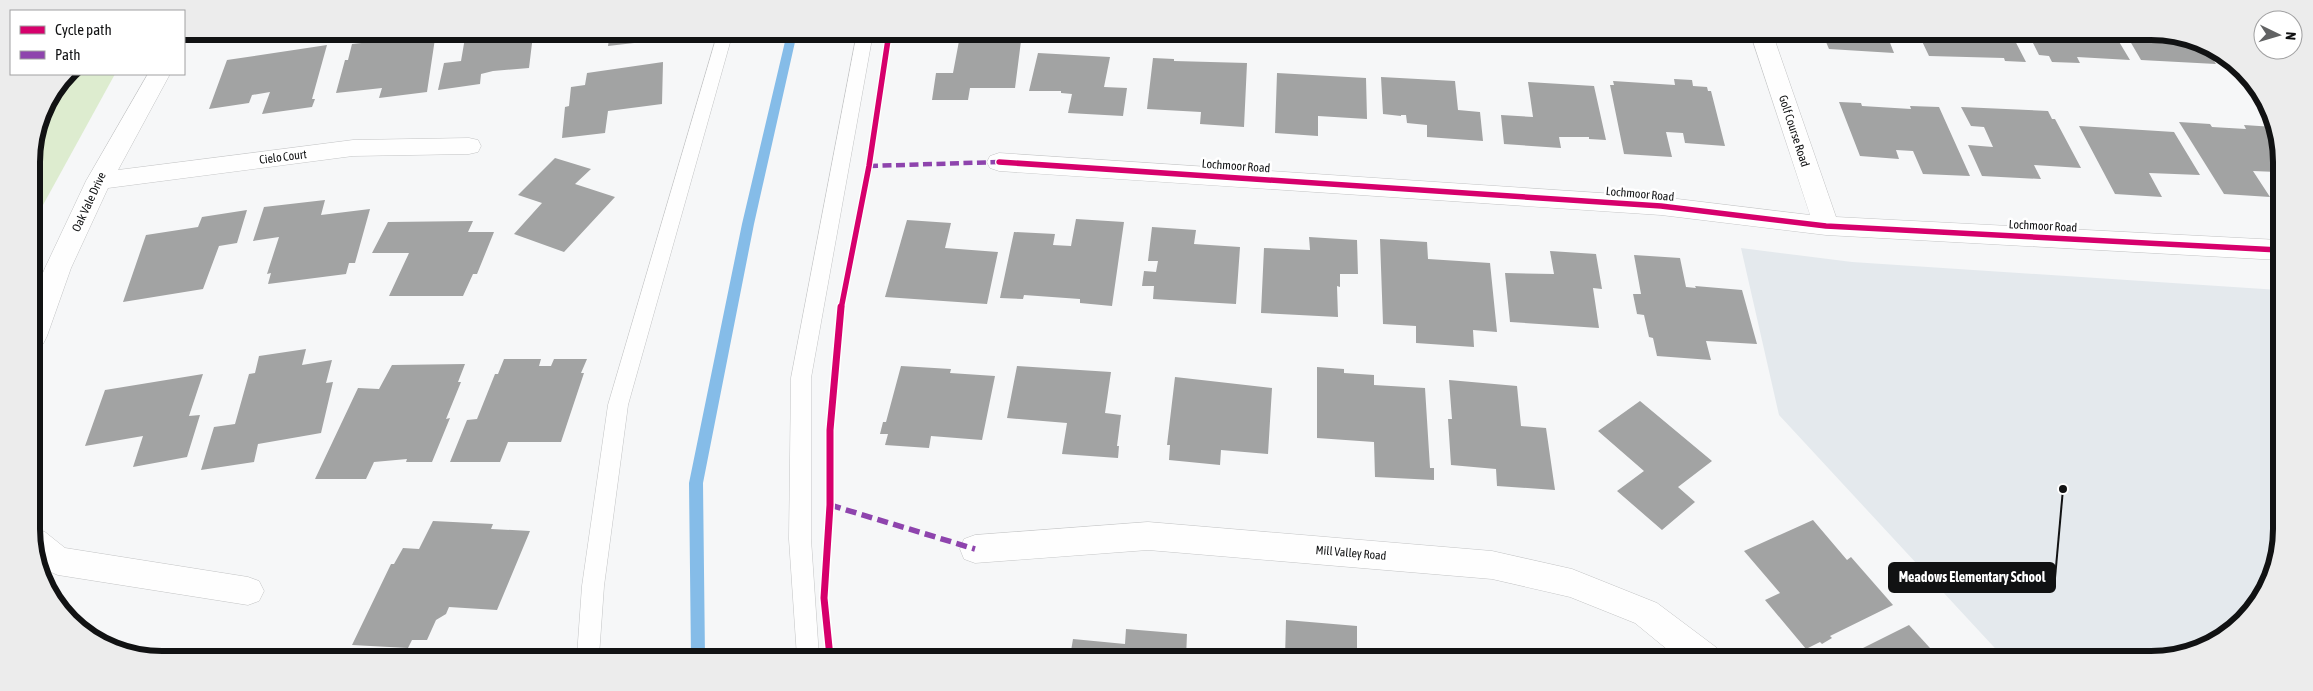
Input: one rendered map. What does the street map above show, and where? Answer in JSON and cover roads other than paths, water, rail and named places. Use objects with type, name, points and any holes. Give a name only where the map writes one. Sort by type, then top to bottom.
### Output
[{"type":"street","name":"Golf Course Road","points":[[1764,40],[1826,226]]},
{"type":"street","name":"Oak Vale Drive","points":[[40,311],[98,181],[158,75]]},
{"type":"street","name":"Cielo Court","points":[[98,181],[353,148],[469,146]]},
{"type":"street","name":"Lochmoor Road","points":[[999,162],[1661,206],[1826,226],[2273,250]]},
{"type":"street","name":"Mill Valley Road","points":[[975,549],[1148,536],[1492,565],[1572,583],[1646,613],[1696,651]]},
{"type":"street","points":[[41,548],[58,561],[248,591]]},
{"type":"lane","points":[[588,651],[593,586],[618,405],[724,40]]},
{"type":"lane","points":[[808,651],[800,539],[801,378],[863,40]]},
{"type":"waterway","points":[[698,651],[696,483],[748,224],[790,40]]},
{"type":"place","name":"Meadows Elementary School","points":[[2063,489]]}]
